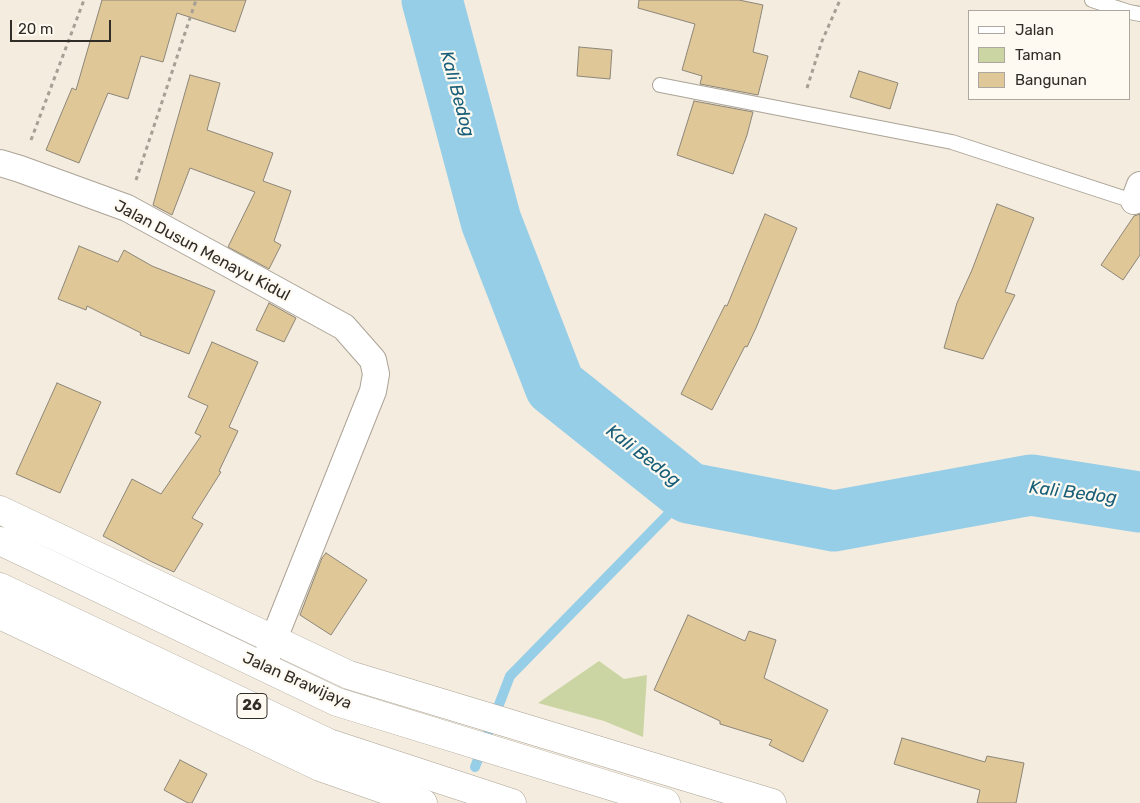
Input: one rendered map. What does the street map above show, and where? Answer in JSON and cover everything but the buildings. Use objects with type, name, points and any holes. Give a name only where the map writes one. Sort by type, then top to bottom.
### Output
[{"type":"main road","points":[[0,510],[349,675],[772,803]]},
{"type":"main road","name":"Jalan Brawijaya","points":[[0,541],[337,702],[666,803]]},
{"type":"main road","name":"26","points":[[0,587],[329,743],[512,803]]},
{"type":"main road","points":[[0,615],[320,767],[423,803]]},
{"type":"main road","points":[[596,782],[605,752]]},
{"type":"street","name":"Jalan Dusun Menayu Kidul","points":[[10,166],[127,208],[344,327],[373,360],[376,374],[373,391],[263,666]]},
{"type":"lane","points":[[1092,0],[1121,10]]},
{"type":"lane","points":[[660,85],[952,142],[1138,196]]},
{"type":"path","points":[[10,166],[84,0]]},
{"type":"path","points":[[127,208],[196,0]]},
{"type":"path","points":[[800,112],[822,41],[840,0]]},
{"type":"green space","points":[[599,661],[624,679],[647,675],[643,737],[604,721],[538,703]]},
{"type":"waterway","name":"Kali Bedog","points":[[432,0],[491,221],[555,386],[689,493],[834,521],[1031,485],[1140,502]]},
{"type":"waterway","points":[[475,767],[510,676],[689,493]]}]
